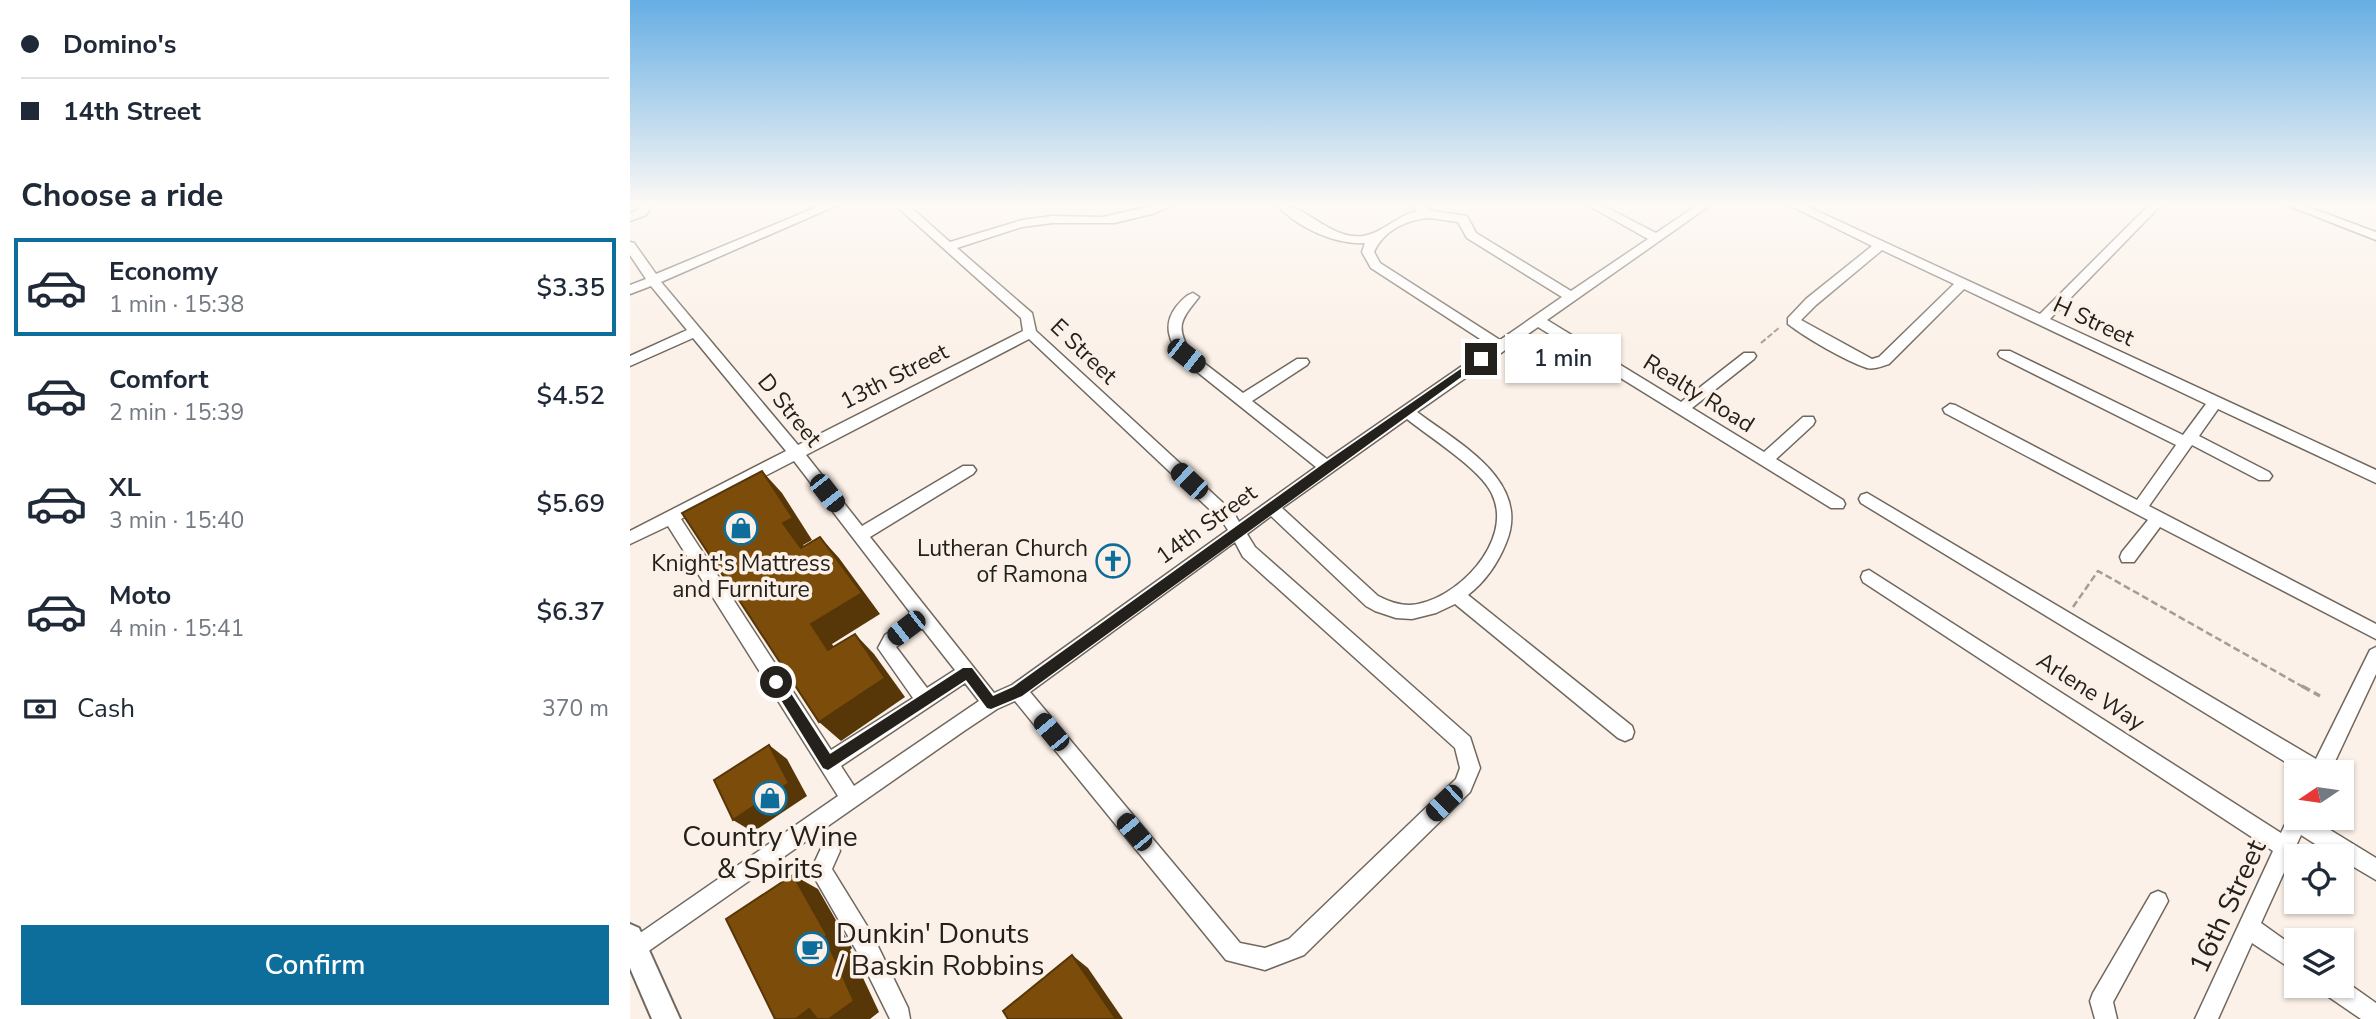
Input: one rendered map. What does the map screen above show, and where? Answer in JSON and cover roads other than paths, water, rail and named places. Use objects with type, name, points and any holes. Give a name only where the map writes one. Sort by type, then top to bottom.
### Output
[{"type":"main road","points":[[632,946],[666,1019]]},
{"type":"street","name":"D Street","points":[[634,252],[653,280],[795,452],[991,703]]},
{"type":"street","points":[[630,290],[721,252]]},
{"type":"street","name":"E Street","points":[[956,252],[1027,316],[1030,333],[1228,517],[1249,552],[1462,744],[1470,768],[1463,785],[1296,947],[1265,959],[1234,952],[1018,691]]},
{"type":"street","points":[[1368,252],[1375,265],[1500,346]]},
{"type":"street","points":[[1498,252],[1571,297]]},
{"type":"street","name":"14th Street","points":[[632,946],[991,703],[1018,691],[1326,467],[1636,252]]},
{"type":"street","points":[[1873,252],[1811,302],[1793,321],[1806,331],[1871,364],[1884,361],[1963,283]]},
{"type":"street","name":"H Street","points":[[1895,252],[2376,477]]},
{"type":"street","points":[[2042,320],[2109,252]]},
{"type":"street","points":[[1193,297],[1182,307],[1173,327],[1175,339],[1186,356],[1326,467]]},
{"type":"street","name":"Realty Road","points":[[1537,320],[1837,504]]},
{"type":"street","points":[[630,360],[695,332]]},
{"type":"street","name":"13th Street","points":[[630,538],[1030,333]]},
{"type":"street","points":[[2005,354],[2264,476]]},
{"type":"street","points":[[1681,409],[1749,356]]},
{"type":"street","points":[[1243,400],[1302,362]]},
{"type":"street","points":[[2140,507],[2215,402]]},
{"type":"street","points":[[1950,409],[2376,632]]},
{"type":"street","points":[[1272,508],[1372,601],[1384,608],[1410,613],[1432,608],[1465,590],[1498,549],[1506,523],[1502,496],[1491,479],[1406,411]]},
{"type":"street","points":[[1764,461],[1808,422]]},
{"type":"street","points":[[860,535],[968,470]]},
{"type":"street","points":[[1867,499],[2300,760]]},
{"type":"street","points":[[671,517],[851,799]]},
{"type":"street","points":[[2128,557],[2158,518]]},
{"type":"street","name":"Arlene Way","points":[[1869,577],[2284,847]]},
{"type":"street","points":[[1456,595],[1625,732]]},
{"type":"street","points":[[924,617],[891,640],[887,648],[925,700]]},
{"type":"street","points":[[2326,760],[2376,655]]},
{"type":"street","points":[[828,763],[967,672]]},
{"type":"street","points":[[2315,830],[2376,870]]},
{"type":"street","points":[[830,851],[821,870],[863,942],[900,1016]]},
{"type":"street","name":"16th Street","points":[[2206,1019],[2284,852]]},
{"type":"street","points":[[2106,1019],[2101,1001],[2158,901]]},
{"type":"street","points":[[2248,928],[2284,953]]},
{"type":"street","points":[[2350,998],[2376,1016]]},
{"type":"place","name":"Knight's Mattress and Furniture","points":[[741,528]]},
{"type":"place","name":"Lutheran Church of Ramona","points":[[1113,561]]},
{"type":"place","name":"Country Wine & Spirits","points":[[770,798]]},
{"type":"place","name":"Dunkin' Donuts / Baskin Robbins","points":[[812,949]]}]
